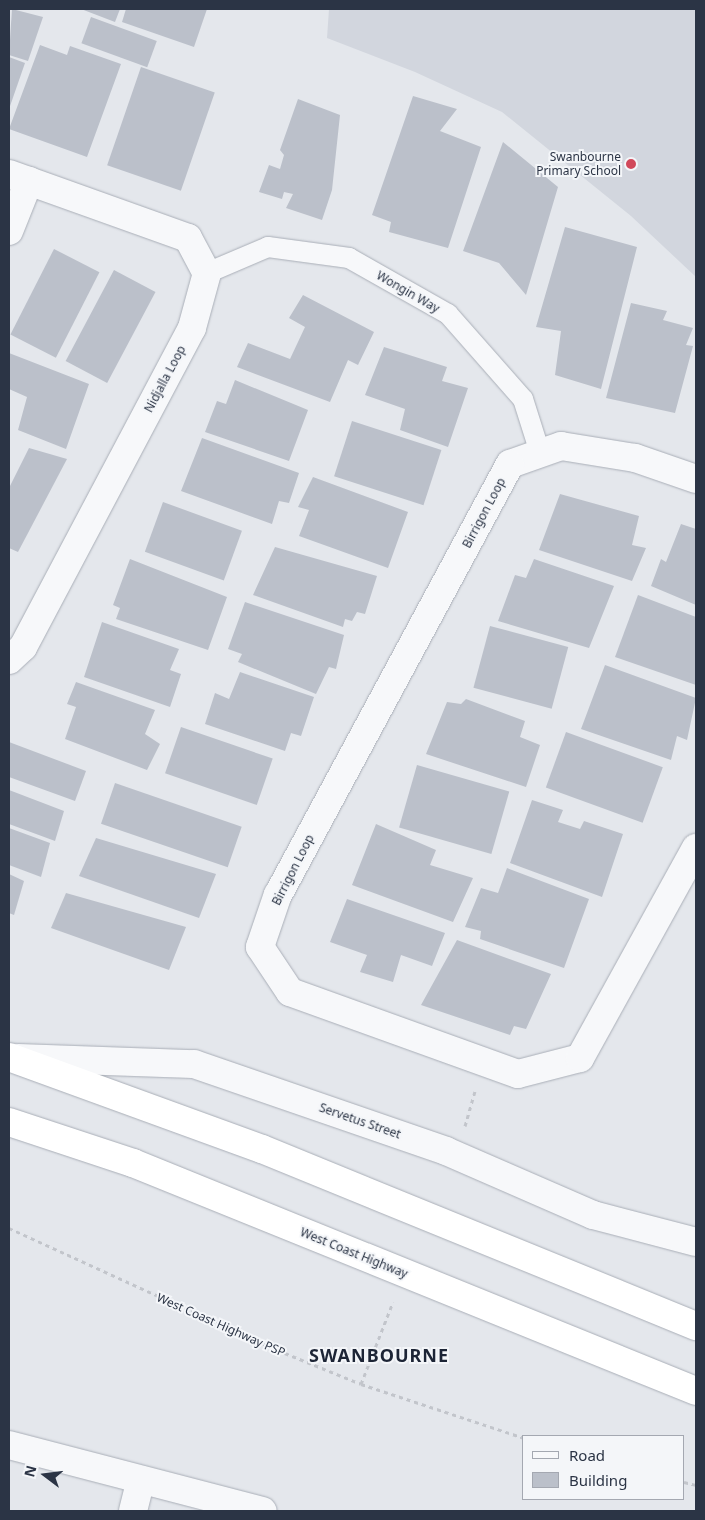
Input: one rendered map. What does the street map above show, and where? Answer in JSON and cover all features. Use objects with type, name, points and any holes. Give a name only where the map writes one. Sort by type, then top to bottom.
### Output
[{"type":"highway","points":[[10,1057],[262,1149],[696,1326]]},
{"type":"highway","name":"West Coast Highway","points":[[9,1122],[133,1164],[696,1391]]},
{"type":"street","points":[[9,231],[19,177],[188,238],[207,273]]},
{"type":"street","name":"Nidjalla Loop","points":[[9,660],[23,647],[192,328],[207,273]]},
{"type":"street","name":"Birrigon Loop","points":[[696,479],[636,458],[561,446],[510,464],[278,894],[260,947],[290,992],[518,1074],[580,1058],[696,848]]},
{"type":"street","name":"Servetus Street","points":[[10,1057],[194,1064],[446,1151],[593,1215],[696,1242]]},
{"type":"street","points":[[9,1445],[263,1511]]},
{"type":"street","points":[[132,1511],[141,1480]]},
{"type":"lane","name":"Wongin Way","points":[[207,273],[268,246],[349,258],[448,314],[524,399],[540,453]]},
{"type":"path","points":[[462,1137],[475,1091]]},
{"type":"path","name":"West Coast Highway PSP","points":[[9,1228],[270,1347],[361,1384],[522,1437]]},
{"type":"path","points":[[361,1384],[393,1302]]},
{"type":"shaded area","name":"Swanbourne Primary School","points":[[329,9],[696,9],[696,277],[631,216],[502,112],[415,72],[327,38]]},
{"type":"building","points":[[12,9],[43,17],[28,61],[9,55]]},
{"type":"building","points":[[81,9],[120,9],[115,22]]},
{"type":"building","points":[[126,9],[207,9],[194,47],[122,22]]},
{"type":"building","points":[[91,17],[157,41],[147,67],[81,43]]},
{"type":"building","points":[[40,45],[67,55],[70,46],[121,64],[87,157],[9,129]]},
{"type":"building","points":[[9,57],[25,63],[9,109]]},
{"type":"building","points":[[141,67],[215,92],[181,191],[107,165]]},
{"type":"building","points":[[413,96],[457,109],[440,131],[481,147],[448,248],[389,232],[391,222],[372,215]]},
{"type":"building","points":[[298,99],[340,115],[332,190],[322,220],[286,208],[293,194],[284,192],[282,199],[259,192],[269,165],[280,169],[284,155],[280,150]]},
{"type":"building","points":[[503,142],[558,187],[526,295],[499,263],[463,251]]},
{"type":"building","points":[[565,227],[637,247],[601,389],[555,375],[561,331],[536,327]]},
{"type":"building","points":[[54,249],[99,272],[56,358],[10,335]]},
{"type":"building","points":[[114,270],[155,292],[107,383],[66,361]]},
{"type":"building","points":[[303,295],[374,332],[358,365],[348,360],[330,402],[237,367],[248,343],[290,359],[305,327],[289,318]]},
{"type":"building","points":[[631,303],[667,311],[663,320],[693,328],[686,345],[693,346],[675,413],[606,398]]},
{"type":"building","points":[[384,347],[447,367],[442,381],[468,388],[448,447],[400,430],[405,409],[365,395]]},
{"type":"building","points":[[9,353],[89,384],[66,449],[18,430],[27,397],[9,389]]},
{"type":"building","points":[[235,380],[308,410],[289,461],[205,432],[217,401],[226,404]]},
{"type":"building","points":[[352,421],[441,450],[423,505],[334,476]]},
{"type":"building","points":[[202,438],[299,473],[289,503],[279,501],[272,524],[181,491]]},
{"type":"building","points":[[29,448],[67,459],[18,552],[9,548],[9,488]]},
{"type":"building","points":[[313,477],[408,512],[388,568],[299,536],[309,510],[298,507]]},
{"type":"building","points":[[560,494],[639,516],[632,545],[646,548],[632,581],[539,550]]},
{"type":"building","points":[[163,502],[242,531],[224,581],[145,552]]},
{"type":"building","points":[[681,524],[696,529],[696,605],[651,586],[661,559],[666,562]]},
{"type":"building","points":[[275,547],[377,576],[365,614],[357,612],[352,621],[345,619],[343,627],[253,595]]},
{"type":"building","points":[[130,559],[227,597],[208,650],[116,619],[120,608],[113,605]]},
{"type":"building","points":[[534,559],[614,586],[589,648],[498,621],[515,575],[526,578]]},
{"type":"building","points":[[638,595],[696,617],[696,685],[615,657]]},
{"type":"building","points":[[245,602],[344,635],[336,669],[329,667],[316,694],[238,662],[242,654],[228,649]]},
{"type":"building","points":[[102,622],[179,649],[170,670],[181,674],[170,707],[84,677]]},
{"type":"building","points":[[490,626],[568,647],[552,709],[473,688]]},
{"type":"building","points":[[605,665],[696,698],[687,740],[677,736],[671,760],[581,729]]},
{"type":"building","points":[[240,672],[314,697],[301,736],[291,733],[285,751],[205,724],[215,693],[229,699]]},
{"type":"building","points":[[76,682],[155,710],[145,734],[160,744],[147,770],[65,739],[76,707],[67,704]]},
{"type":"building","points":[[466,699],[525,721],[520,737],[540,745],[526,787],[426,754],[447,702],[461,704]]},
{"type":"building","points":[[181,727],[273,759],[257,805],[165,773]]},
{"type":"building","points":[[566,732],[663,767],[643,823],[546,787]]},
{"type":"building","points":[[9,742],[86,771],[75,801],[9,777]]},
{"type":"building","points":[[417,765],[509,791],[491,854],[399,827]]},
{"type":"building","points":[[115,783],[242,827],[228,867],[101,824]]},
{"type":"building","points":[[9,790],[64,811],[55,841],[9,824]]},
{"type":"building","points":[[532,800],[563,810],[558,822],[580,829],[584,821],[623,834],[602,897],[510,863]]},
{"type":"building","points":[[376,824],[436,850],[430,865],[473,878],[453,922],[352,885]]},
{"type":"building","points":[[9,828],[50,843],[41,877],[9,865]]},
{"type":"building","points":[[96,838],[216,874],[199,918],[79,876]]},
{"type":"building","points":[[507,868],[589,899],[564,968],[480,939],[481,931],[465,927],[481,888],[498,893]]},
{"type":"building","points":[[9,874],[24,881],[14,915],[9,913]]},
{"type":"building","points":[[66,893],[186,927],[169,970],[51,928]]},
{"type":"building","points":[[347,899],[445,933],[432,966],[401,955],[393,982],[360,972],[367,955],[330,942]]},
{"type":"building","points":[[457,940],[551,974],[526,1029],[514,1026],[510,1035],[421,1005]]},
{"type":"place","name":"Swanbourne Primary School","points":[[631,164]]},
{"type":"district","name":"SWANBOURNE","points":[[379,1355]]}]
